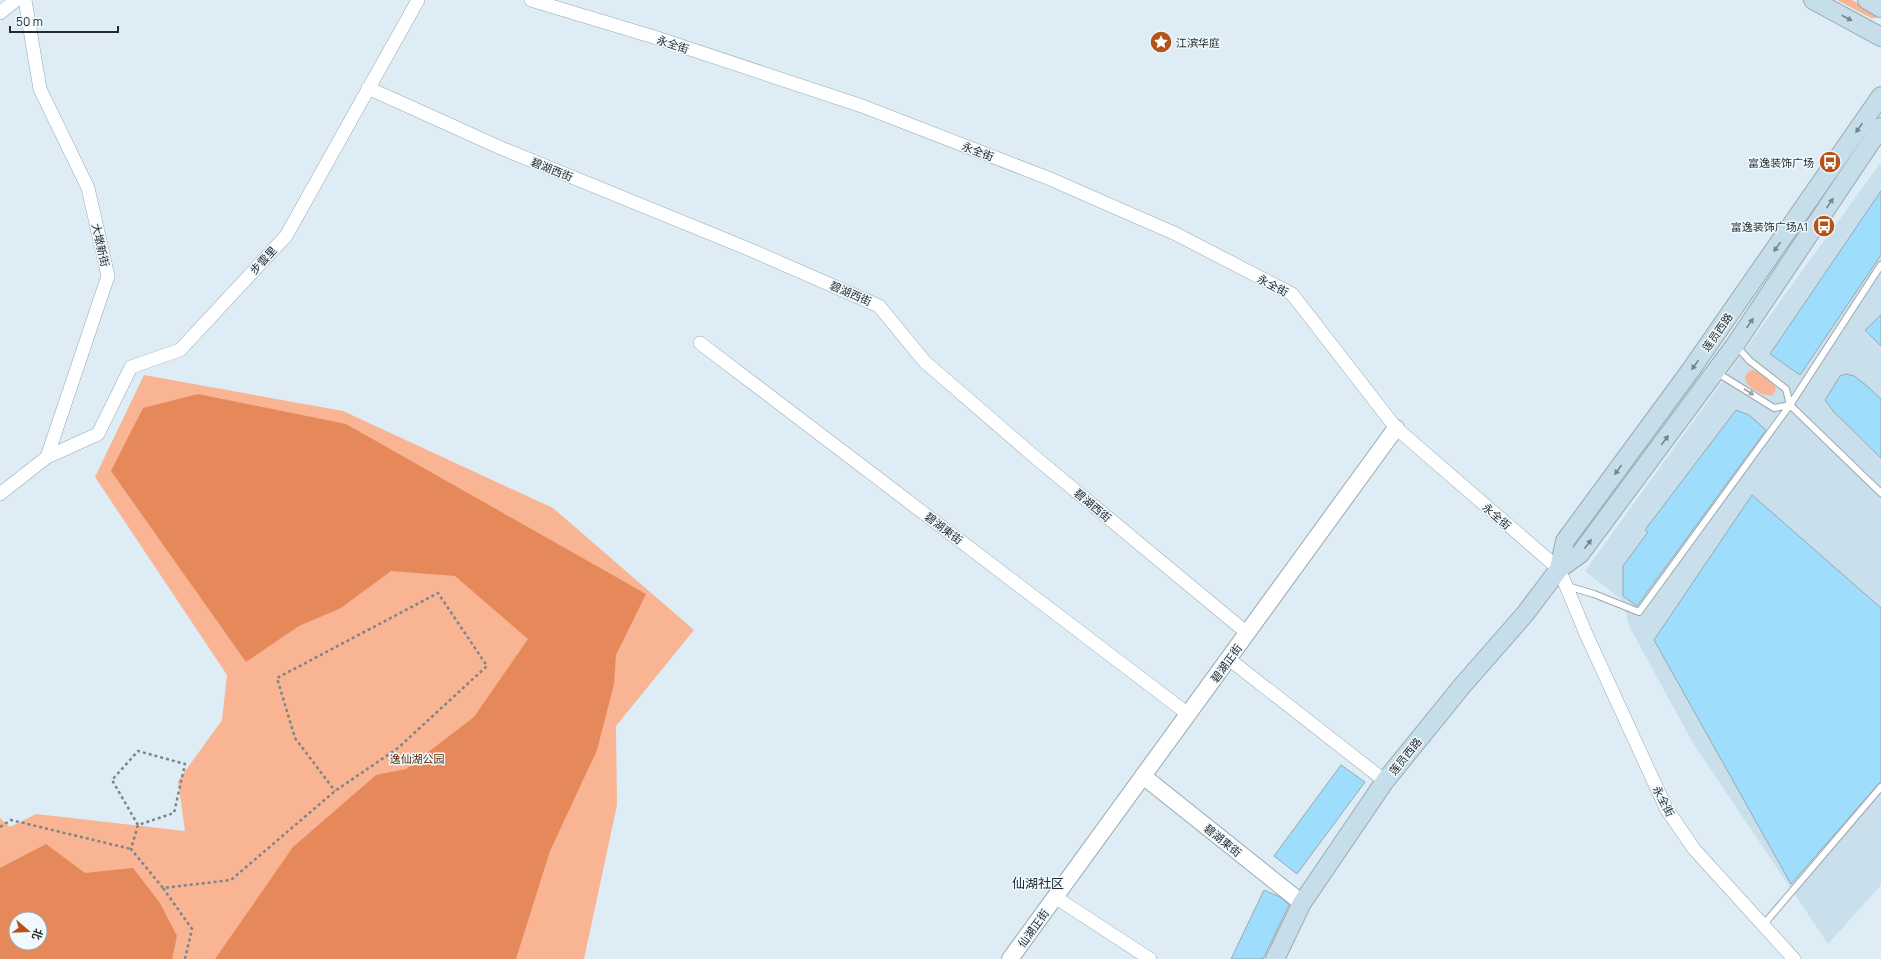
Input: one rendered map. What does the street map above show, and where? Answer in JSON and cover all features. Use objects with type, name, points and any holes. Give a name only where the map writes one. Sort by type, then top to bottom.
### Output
[{"type":"main road","points":[[1813,0],[1881,37]]},
{"type":"main road","points":[[1867,0],[1881,8]]},
{"type":"main road","name":"莲员西路","points":[[1559,569],[1565,541],[1690,371],[1881,96]]},
{"type":"main road","name":"莲员西路","points":[[1275,959],[1302,903],[1385,781],[1462,686],[1524,614],[1559,569],[1580,554],[1716,372],[1881,127]]},
{"type":"street","points":[[0,13],[16,0]]},
{"type":"street","name":"大墩新街","points":[[25,0],[40,89],[88,188],[108,276],[47,457]]},
{"type":"street","name":"步雲里","points":[[47,457],[98,434],[131,367],[180,350],[286,236],[418,0]]},
{"type":"street","name":"永全街","points":[[532,0],[654,37],[862,106],[1048,178],[1176,234],[1292,294],[1396,428],[1559,569],[1666,808],[1694,850],[1764,924],[1794,959]]},
{"type":"street","name":"碧湖西街","points":[[368,88],[501,148],[752,250],[879,306],[925,362],[1036,458],[1247,633]]},
{"type":"street","name":"碧湖東街","points":[[700,343],[1188,714]]},
{"type":"street","name":"碧湖正街","points":[[1055,897],[1396,428]]},
{"type":"street","points":[[0,494],[47,457]]},
{"type":"street","points":[[1229,659],[1385,781]]},
{"type":"street","name":"碧湖東街","points":[[1143,776],[1302,903]]},
{"type":"street","points":[[1055,897],[1150,959]]},
{"type":"street","name":"仙湖正街","points":[[1015,958],[1055,897]]},
{"type":"lane","points":[[1566,586],[1594,594],[1639,612],[1790,405],[1881,265]]},
{"type":"lane","points":[[1735,345],[1750,360],[1786,389],[1790,405],[1881,493]]},
{"type":"lane","points":[[1716,372],[1774,408],[1790,405]]},
{"type":"lane","points":[[1764,924],[1881,787]]},
{"type":"path","points":[[163,888],[231,880],[334,792],[398,748],[487,666],[438,593],[277,678],[295,738],[334,792]]},
{"type":"path","points":[[131,849],[138,824],[112,780],[138,751],[185,764],[174,813],[138,824]]},
{"type":"path","points":[[0,827],[12,820],[131,849],[163,888],[192,929],[185,959]]},
{"type":"shaded area","points":[[1881,162],[1881,885],[1828,944],[1693,743],[1629,626],[1623,601],[1585,571]]},
{"type":"shaded area","points":[[198,394],[346,424],[646,594],[616,655],[614,684],[597,750],[550,851],[516,959],[215,959],[293,847],[376,775],[406,769],[474,717],[528,639],[455,576],[391,571],[341,608],[299,626],[246,662],[111,471],[143,408]]},
{"type":"shaded area","points":[[46,844],[85,873],[133,868],[160,903],[177,936],[172,959],[0,959],[0,868]]},
{"type":"green space","points":[[1837,0],[1852,0],[1875,14],[1877,18],[1871,18]]},
{"type":"green space","points":[[1753,370],[1772,382],[1776,389],[1773,395],[1761,393],[1746,382],[1745,377],[1747,373]]},
{"type":"green space","name":"逸仙湖公园","points":[[144,375],[343,411],[553,508],[694,630],[616,726],[617,805],[584,959],[0,959],[0,818],[10,827],[36,814],[185,831],[178,781],[222,720],[227,675],[95,477]]},
{"type":"building","points":[[1881,191],[1881,255],[1800,375],[1770,354]]},
{"type":"building","points":[[1881,315],[1881,346],[1865,330]]},
{"type":"building","points":[[1846,374],[1854,376],[1881,399],[1881,458],[1834,412],[1825,400],[1840,376]]},
{"type":"building","points":[[1736,410],[1749,415],[1766,430],[1637,606],[1623,596],[1623,566],[1648,532],[1645,530]]},
{"type":"building","points":[[1752,495],[1881,608],[1881,781],[1791,884],[1654,640]]},
{"type":"building","points":[[1341,765],[1365,782],[1297,874],[1274,856]]},
{"type":"building","points":[[1264,890],[1280,897],[1289,905],[1263,959],[1231,959]]},
{"type":"place","name":"江滨华庭","points":[[1161,42]]},
{"type":"place","name":"富逸装饰广场","points":[[1830,162]]},
{"type":"place","name":"富逸装饰广场A1","points":[[1824,226]]},
{"type":"district","name":"仙湖社区","points":[[1038,883]]}]
